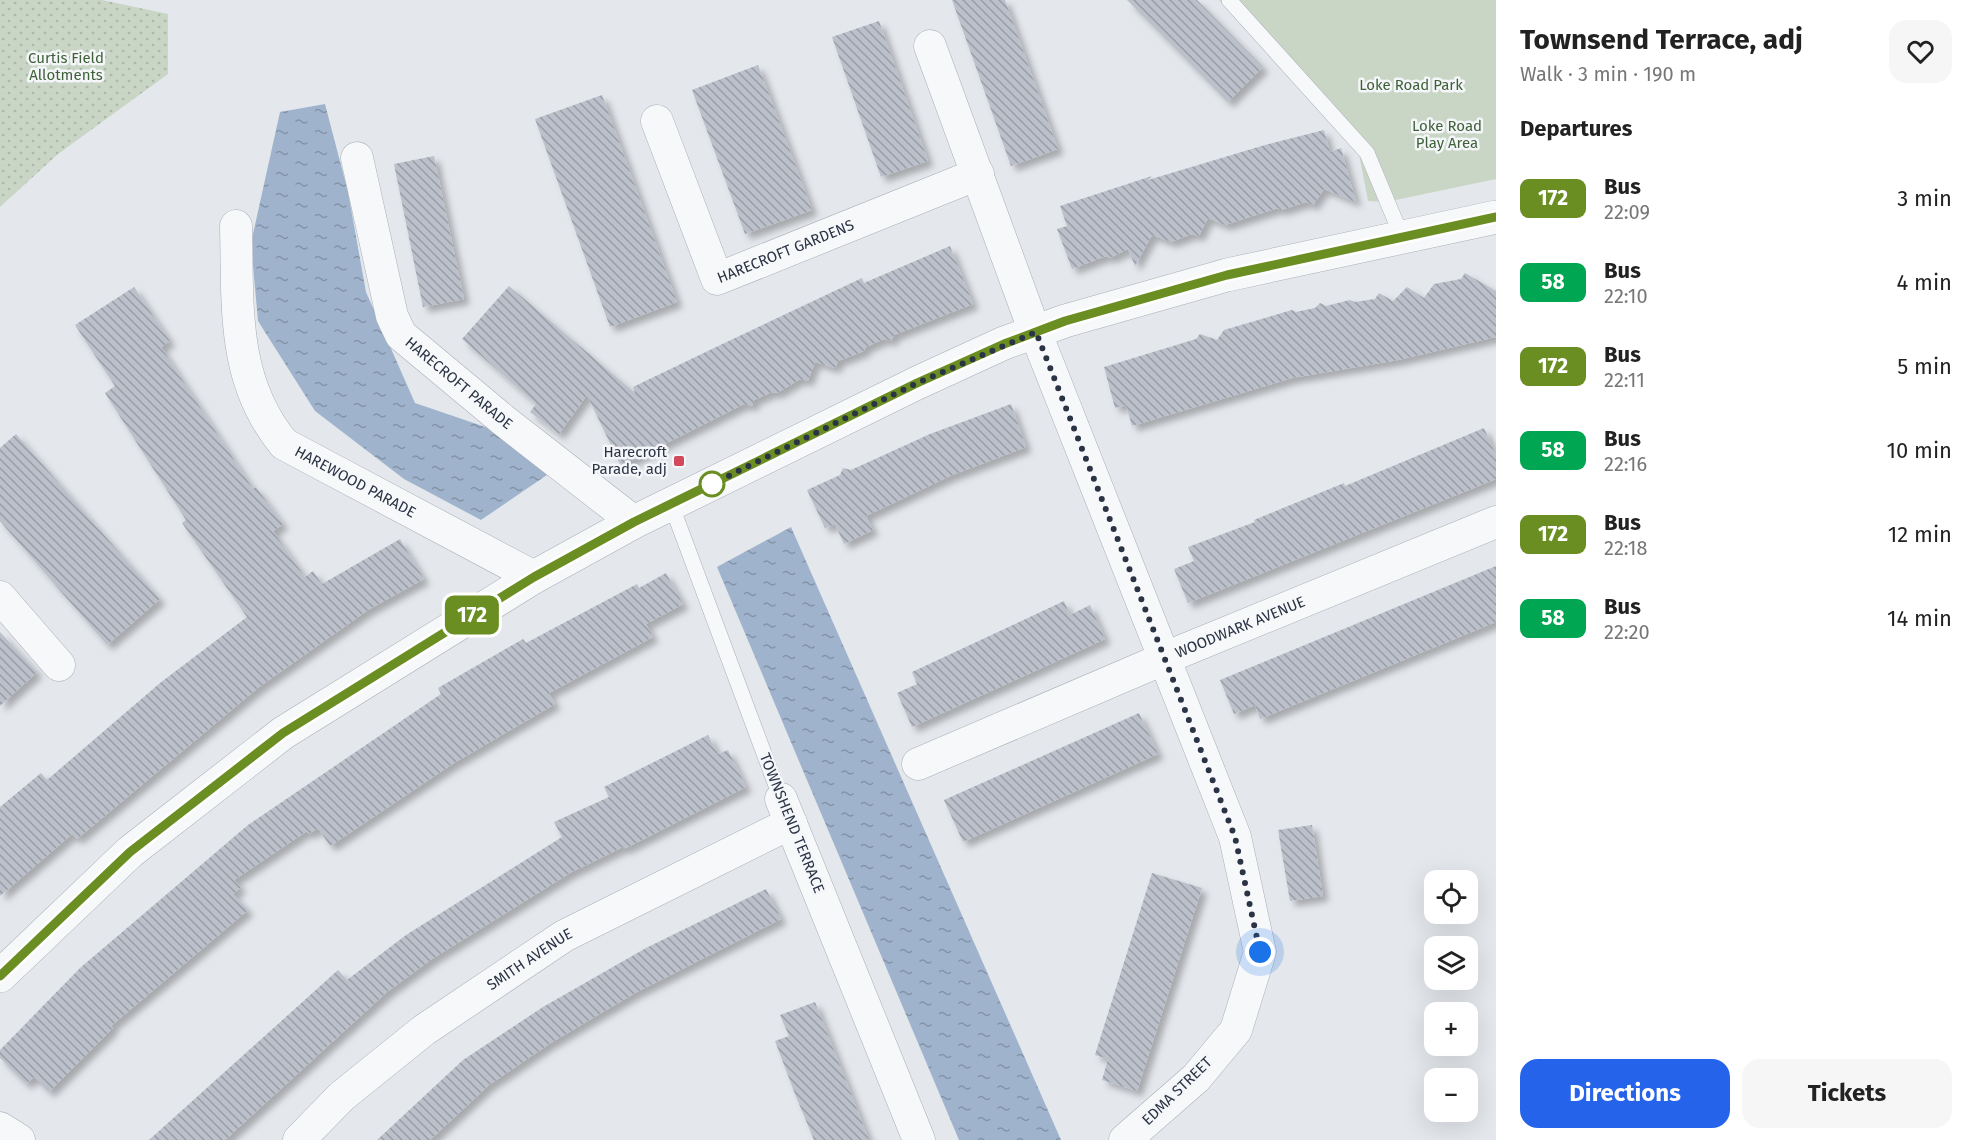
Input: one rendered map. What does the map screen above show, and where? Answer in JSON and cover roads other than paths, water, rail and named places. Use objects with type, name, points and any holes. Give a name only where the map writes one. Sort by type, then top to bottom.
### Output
[{"type":"street","points":[[930,46],[1036,332]]},
{"type":"street","name":"HARECROFT GARDENS","points":[[657,121],[717,279],[978,174]]},
{"type":"street","name":"HARECROFT PARADE","points":[[357,158],[392,316],[401,335],[503,420],[634,522]]},
{"type":"street","points":[[0,976],[130,852],[283,733],[534,577],[634,522],[917,383],[1036,332],[1227,275],[1496,217]]},
{"type":"street","name":"HAREWOOD PARADE","points":[[236,226],[239,331],[251,391],[267,423],[284,444],[534,577]]},
{"type":"street","name":"EDMA STREET","points":[[1036,332],[1235,837],[1260,952],[1236,1030],[1196,1078],[1125,1140]]},
{"type":"street","name":"WOODWARK AVENUE","points":[[918,764],[1163,658],[1496,522]]},
{"type":"street","points":[[1,600],[59,665]]},
{"type":"street","name":"SMITH AVENUE","points":[[299,1140],[342,1096],[424,1030],[564,936],[786,811]]},
{"type":"street","name":"TOWNSHEND TERRACE","points":[[786,811],[919,1140]]},
{"type":"street","points":[[0,1128],[19,1140]]},
{"type":"lane","points":[[1229,0],[1367,153],[1402,237]]},
{"type":"lane","name":"TOWNSHEND TERRACE","points":[[671,504],[786,811]]},
{"type":"water","points":[[325,104],[348,192],[366,292],[415,403],[500,432],[547,475],[481,520],[404,479],[315,411],[258,321],[251,243],[280,112]]},
{"type":"water","points":[[791,527],[1061,1140],[959,1140],[717,567]]},
{"type":"place","name":"Harecroft Parade, adj","points":[[679,461]]},
{"type":"park label","name":"Curtis Field Allotments","points":[[66,66]]},
{"type":"park label","name":"Loke Road Park","points":[[1411,85]]},
{"type":"park label","name":"Loke Road Play Area","points":[[1447,134]]}]
